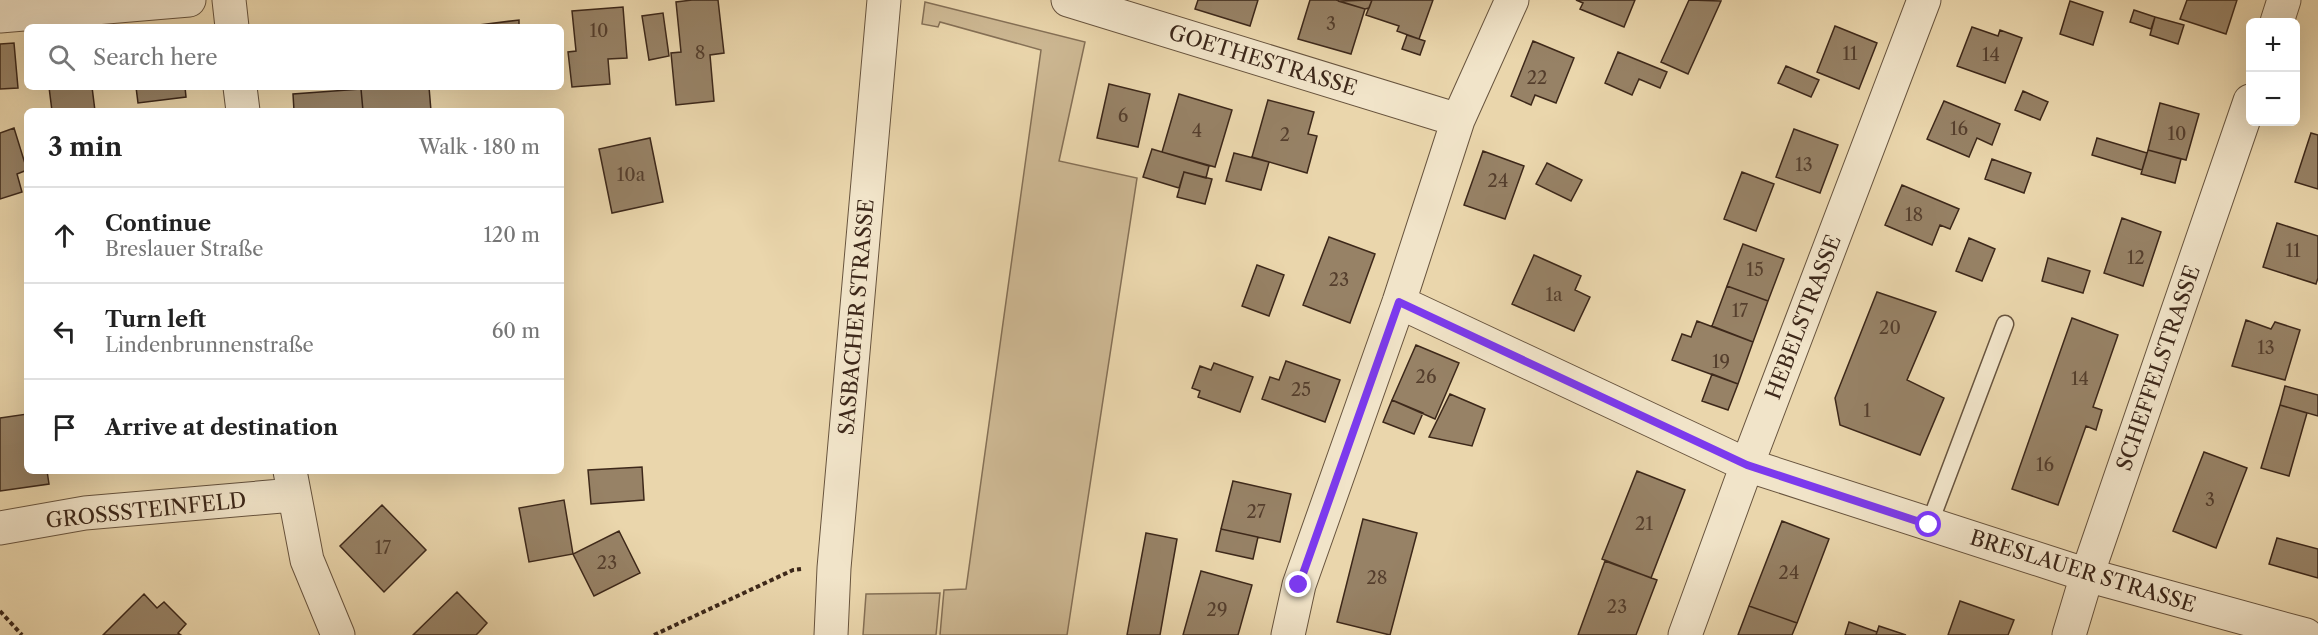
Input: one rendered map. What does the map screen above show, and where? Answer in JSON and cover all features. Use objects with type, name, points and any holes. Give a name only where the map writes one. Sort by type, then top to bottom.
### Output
[{"type":"street","points":[[0,16],[189,0]]},
{"type":"street","points":[[229,0],[232,24]]},
{"type":"street","name":"SASBACHER STRASSE","points":[[831,635],[834,568],[884,0]]},
{"type":"street","name":"GOETHESTRASSE","points":[[1068,0],[1458,120]]},
{"type":"street","points":[[1288,635],[1299,585],[1399,302],[1458,120],[1512,0]]},
{"type":"street","name":"HEBELSTRASSE","points":[[1685,635],[1747,465],[1924,0]]},
{"type":"street","points":[[2278,18],[2284,0]]},
{"type":"street","points":[[240,90],[243,108]]},
{"type":"street","name":"SCHEFFELSTRASSE","points":[[2069,635],[2087,575],[2246,113]]},
{"type":"street","name":"BRESLAUER STRASSE","points":[[1399,302],[1747,465],[2087,575],[2306,635]]},
{"type":"street","name":"GROSSSTEINFELD","points":[[0,528],[85,513],[292,483],[307,560],[338,635]]},
{"type":"lane","points":[[1929,525],[2005,324]]},
{"type":"path","points":[[654,635],[793,570],[834,568]]},
{"type":"path","points":[[0,611],[22,635]]},
{"type":"shaded area","points":[[925,2],[1085,42],[1059,161],[1137,178],[1067,635],[940,635],[944,590],[966,589],[1041,50],[940,22],[938,27],[922,24]]},
{"type":"shaded area","points":[[940,593],[936,635],[863,635],[866,594]]},
{"type":"building","points":[[718,0],[724,53],[710,55],[714,101],[676,105],[671,53],[681,52],[676,2]]},
{"type":"building","points":[[1198,0],[1258,0],[1250,26],[1195,9]]},
{"type":"building","points":[[1310,0],[1336,0],[1365,9],[1351,54],[1298,39]]},
{"type":"building","points":[[1372,0],[1369,8],[1365,9],[1338,1]]},
{"type":"building","points":[[1372,0],[1433,0],[1419,39],[1397,31],[1399,26],[1366,15]]},
{"type":"building","points":[[1576,0],[1635,0],[1624,27],[1580,9],[1583,3]]},
{"type":"building","points":[[1689,0],[1721,1],[1688,74],[1661,62]]},
{"type":"building","points":[[2187,0],[2237,0],[2226,34],[2180,19]]},
{"type":"building","points":[[2070,1],[2103,12],[2093,45],[2060,34]]},
{"type":"building","points":[[623,7],[627,58],[608,59],[610,84],[572,87],[568,52],[576,51],[572,11]]},
{"type":"building","points":[[2134,10],[2155,17],[2151,29],[2130,22]]},
{"type":"building","points":[[663,13],[669,56],[649,60],[642,16]]},
{"type":"building","points":[[2155,17],[2184,25],[2178,44],[2150,35]]},
{"type":"building","points":[[519,20],[519,24],[487,24]]},
{"type":"building","points":[[1835,26],[1877,43],[1859,89],[1817,72]]},
{"type":"building","points":[[1972,27],[1998,36],[2000,30],[2022,38],[2005,83],[1957,66]]},
{"type":"building","points":[[1407,35],[1425,41],[1420,55],[1402,49]]},
{"type":"building","points":[[1533,41],[1574,58],[1556,103],[1535,95],[1531,105],[1511,96]]},
{"type":"building","points":[[14,43],[18,88],[0,89],[0,44]]},
{"type":"building","points":[[1618,52],[1667,72],[1660,88],[1639,79],[1632,95],[1605,83]]},
{"type":"building","points":[[1786,66],[1819,80],[1811,97],[1778,83]]},
{"type":"building","points":[[1109,84],[1150,94],[1138,147],[1097,138]]},
{"type":"building","points":[[49,90],[92,90],[95,108],[52,108]]},
{"type":"building","points":[[136,90],[185,90],[186,97],[138,103]]},
{"type":"building","points":[[361,90],[429,90],[431,108],[363,108]]},
{"type":"building","points":[[361,90],[363,108],[294,108],[293,94]]},
{"type":"building","points":[[2023,91],[2048,102],[2040,120],[2015,110]]},
{"type":"building","points":[[1179,94],[1232,110],[1215,167],[1162,152]]},
{"type":"building","points":[[1268,100],[1314,112],[1308,134],[1317,136],[1307,173],[1252,157]]},
{"type":"building","points":[[1944,101],[2000,124],[1992,145],[1977,138],[1969,157],[1927,139]]},
{"type":"building","points":[[2160,103],[2199,114],[2186,160],[2148,150]]},
{"type":"building","points":[[14,128],[24,160],[24,171],[17,174],[22,192],[0,199],[0,133]]},
{"type":"building","points":[[1794,129],[1838,145],[1820,193],[1776,177]]},
{"type":"building","points":[[2311,133],[2318,135],[2318,189],[2295,182]]},
{"type":"building","points":[[650,138],[663,202],[612,213],[599,149]]},
{"type":"building","points":[[2097,138],[2147,153],[2142,170],[2092,155]]},
{"type":"building","points":[[1152,149],[1209,166],[1206,178],[1184,172],[1179,188],[1143,177]]},
{"type":"building","points":[[2148,150],[2181,159],[2175,183],[2141,174]]},
{"type":"building","points":[[1483,151],[1524,166],[1505,219],[1464,205]]},
{"type":"building","points":[[1234,153],[1269,162],[1261,190],[1226,181]]},
{"type":"building","points":[[1992,159],[2031,173],[2024,193],[1985,179]]},
{"type":"building","points":[[1547,163],[1582,180],[1571,201],[1536,184]]},
{"type":"building","points":[[1184,172],[1212,179],[1205,204],[1177,197]]},
{"type":"building","points":[[1742,172],[1774,184],[1756,231],[1724,219]]},
{"type":"building","points":[[1902,185],[1959,209],[1950,229],[1940,225],[1932,245],[1885,225]]},
{"type":"building","points":[[2122,218],[2161,232],[2143,286],[2104,273]]},
{"type":"building","points":[[2277,223],[2318,236],[2316,284],[2263,267]]},
{"type":"building","points":[[1329,237],[1375,254],[1350,323],[1303,305]]},
{"type":"building","points":[[1969,238],[1995,249],[1982,281],[1956,271]]},
{"type":"building","points":[[1743,244],[1784,259],[1768,301],[1727,286]]},
{"type":"building","points":[[1534,255],[1581,276],[1575,290],[1590,297],[1574,331],[1512,304]]},
{"type":"building","points":[[2048,258],[2090,271],[2083,293],[2042,281]]},
{"type":"building","points":[[1257,265],[1284,275],[1269,316],[1242,306]]},
{"type":"building","points":[[1727,286],[1768,301],[1753,342],[1712,326]]},
{"type":"building","points":[[1877,292],[1936,312],[1907,380],[1944,398],[1920,455],[1840,425],[1835,398]]},
{"type":"building","points":[[2072,318],[2118,335],[2093,407],[2102,410],[2096,430],[2086,426],[2058,505],[2012,489]]},
{"type":"building","points":[[2246,320],[2271,329],[2275,322],[2300,330],[2285,380],[2232,366]]},
{"type":"building","points":[[1697,321],[1753,342],[1738,384],[1672,360],[1682,334],[1691,337]]},
{"type":"building","points":[[1416,345],[1459,363],[1435,419],[1392,400]]},
{"type":"building","points":[[1286,361],[1340,380],[1325,422],[1262,399],[1270,377],[1279,380]]},
{"type":"building","points":[[1214,363],[1253,377],[1240,412],[1198,397],[1200,391],[1192,388],[1200,366],[1211,370]]},
{"type":"building","points":[[1712,374],[1738,384],[1728,410],[1702,401]]},
{"type":"building","points":[[2285,386],[2318,395],[2318,416],[2280,405]]},
{"type":"building","points":[[1450,394],[1485,409],[1472,446],[1429,437]]},
{"type":"building","points":[[1392,400],[1423,413],[1414,434],[1383,422]]},
{"type":"building","points":[[2280,405],[2307,413],[2289,476],[2261,468]]},
{"type":"building","points":[[24,414],[24,474],[47,474],[49,484],[0,491],[0,418]]},
{"type":"building","points":[[2204,452],[2247,468],[2216,548],[2173,531]]},
{"type":"building","points":[[642,467],[644,500],[591,504],[588,470]]},
{"type":"building","points":[[1637,471],[1685,490],[1651,578],[1602,559]]},
{"type":"building","points":[[1233,481],[1291,494],[1280,542],[1221,529]]},
{"type":"building","points":[[564,500],[573,554],[529,562],[519,508]]},
{"type":"building","points":[[382,505],[426,550],[384,592],[340,546]]},
{"type":"building","points":[[1363,519],[1417,533],[1390,635],[1337,622]]},
{"type":"building","points":[[1782,521],[1829,539],[1797,623],[1749,606]]},
{"type":"building","points":[[1221,529],[1258,537],[1253,559],[1216,551]]},
{"type":"building","points":[[619,531],[640,573],[594,596],[573,554]]},
{"type":"building","points":[[1146,533],[1177,539],[1160,635],[1127,635]]},
{"type":"building","points":[[2277,538],[2318,549],[2318,578],[2269,564]]},
{"type":"building","points":[[1605,561],[1657,580],[1636,635],[1578,635]]},
{"type":"building","points":[[1201,571],[1252,585],[1238,635],[1183,635]]},
{"type":"building","points":[[457,592],[487,623],[476,635],[413,635]]},
{"type":"building","points":[[144,594],[157,608],[164,602],[186,624],[178,633],[181,635],[103,635]]},
{"type":"building","points":[[1960,601],[2014,620],[2008,635],[1948,635]]},
{"type":"building","points":[[1749,606],[1797,623],[1792,635],[1738,635]]},
{"type":"building","points":[[1849,622],[1877,632],[1876,635],[1845,635]]},
{"type":"building","points":[[1879,626],[1906,635],[1876,635]]},
{"type":"route","points":[[1299,585],[1399,302],[1747,465],[1929,525]]}]
